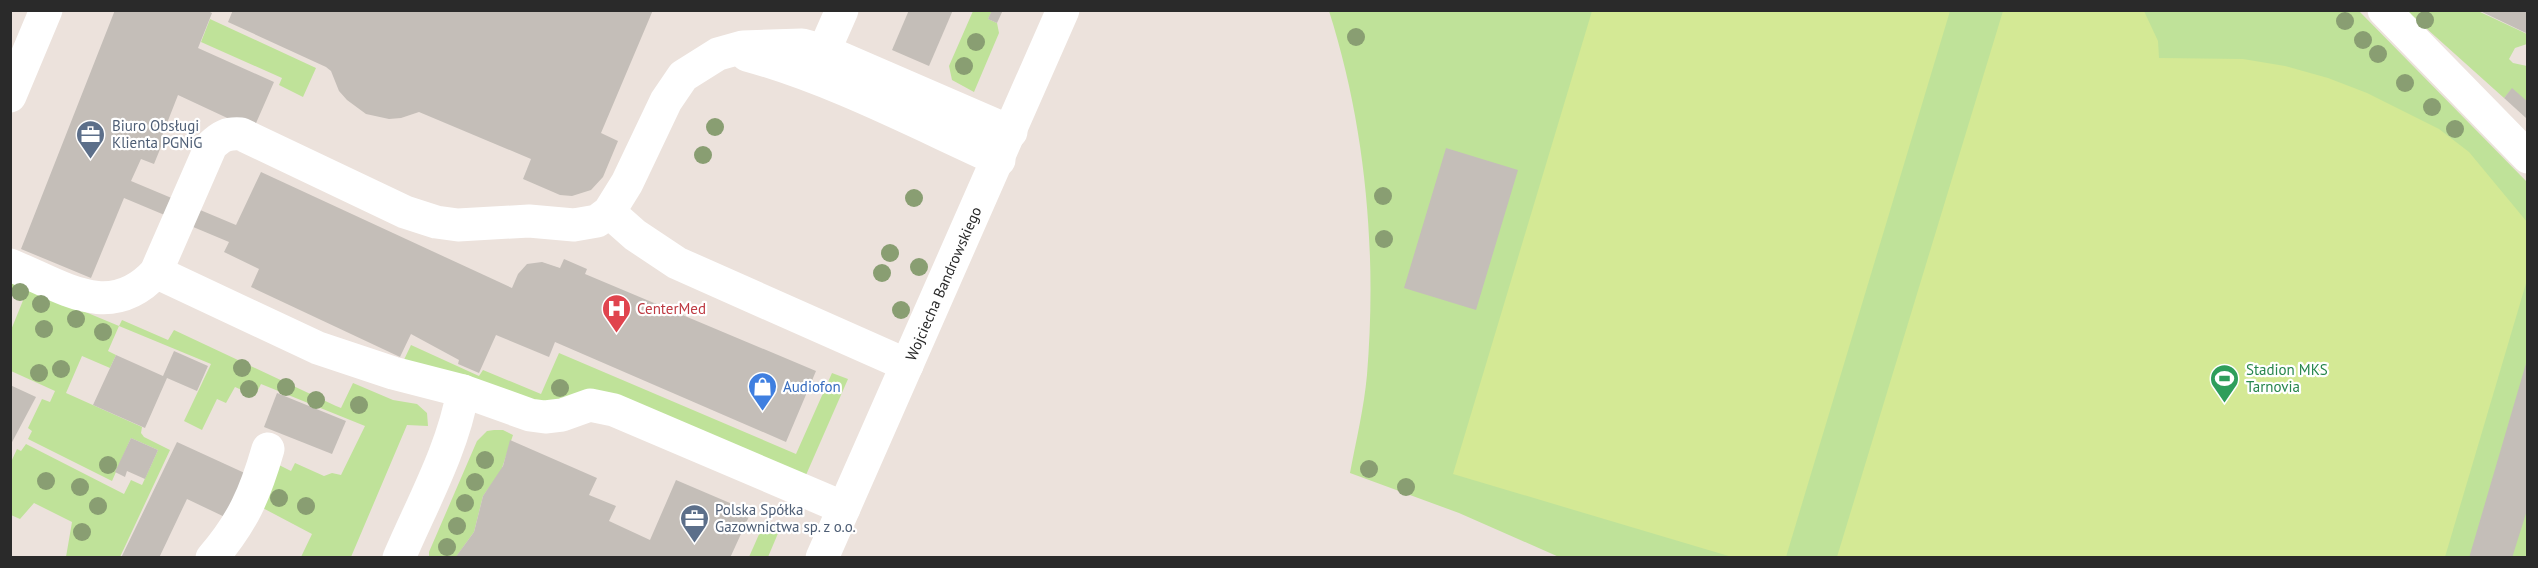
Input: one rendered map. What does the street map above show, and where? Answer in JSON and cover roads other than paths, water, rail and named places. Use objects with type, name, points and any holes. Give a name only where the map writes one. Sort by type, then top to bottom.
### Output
[{"type":"street","points":[[10,96],[46,10]]},
{"type":"street","points":[[824,51],[842,10]]},
{"type":"street","name":"Wojciecha Bandrowskiego","points":[[822,558],[1063,10]]},
{"type":"street","points":[[2384,10],[2528,157]]},
{"type":"street","points":[[10,265],[90,297],[107,300],[143,286],[156,272],[211,146],[220,137],[230,133],[241,134],[405,212],[436,222],[459,225],[529,221],[574,225],[597,221],[609,212],[627,183],[666,101],[683,76],[718,54],[743,47],[802,45],[824,51],[1005,146]]},
{"type":"street","points":[[718,54],[743,54],[773,62],[830,85],[1005,146]]},
{"type":"street","points":[[609,212],[634,236],[677,263],[907,365]]},
{"type":"street","points":[[156,272],[318,348],[393,374],[463,391],[530,415],[545,417],[562,415],[590,405],[614,410],[844,508]]},
{"type":"street","points":[[399,558],[450,439],[463,391]]},
{"type":"street","points":[[212,558],[240,522],[260,475],[268,449]]},
{"type":"place","name":"Biuro Obsługi Klienta PGNiG","points":[[91,160]]},
{"type":"place","name":"CenterMed","points":[[616,334]]},
{"type":"place","name":"Stadion MKS Tarnovia","points":[[2225,404]]},
{"type":"place","name":"Audiofon","points":[[762,412]]},
{"type":"place","name":"Polska Spółka Gazownictwa sp. z o.o.","points":[[694,544]]}]
